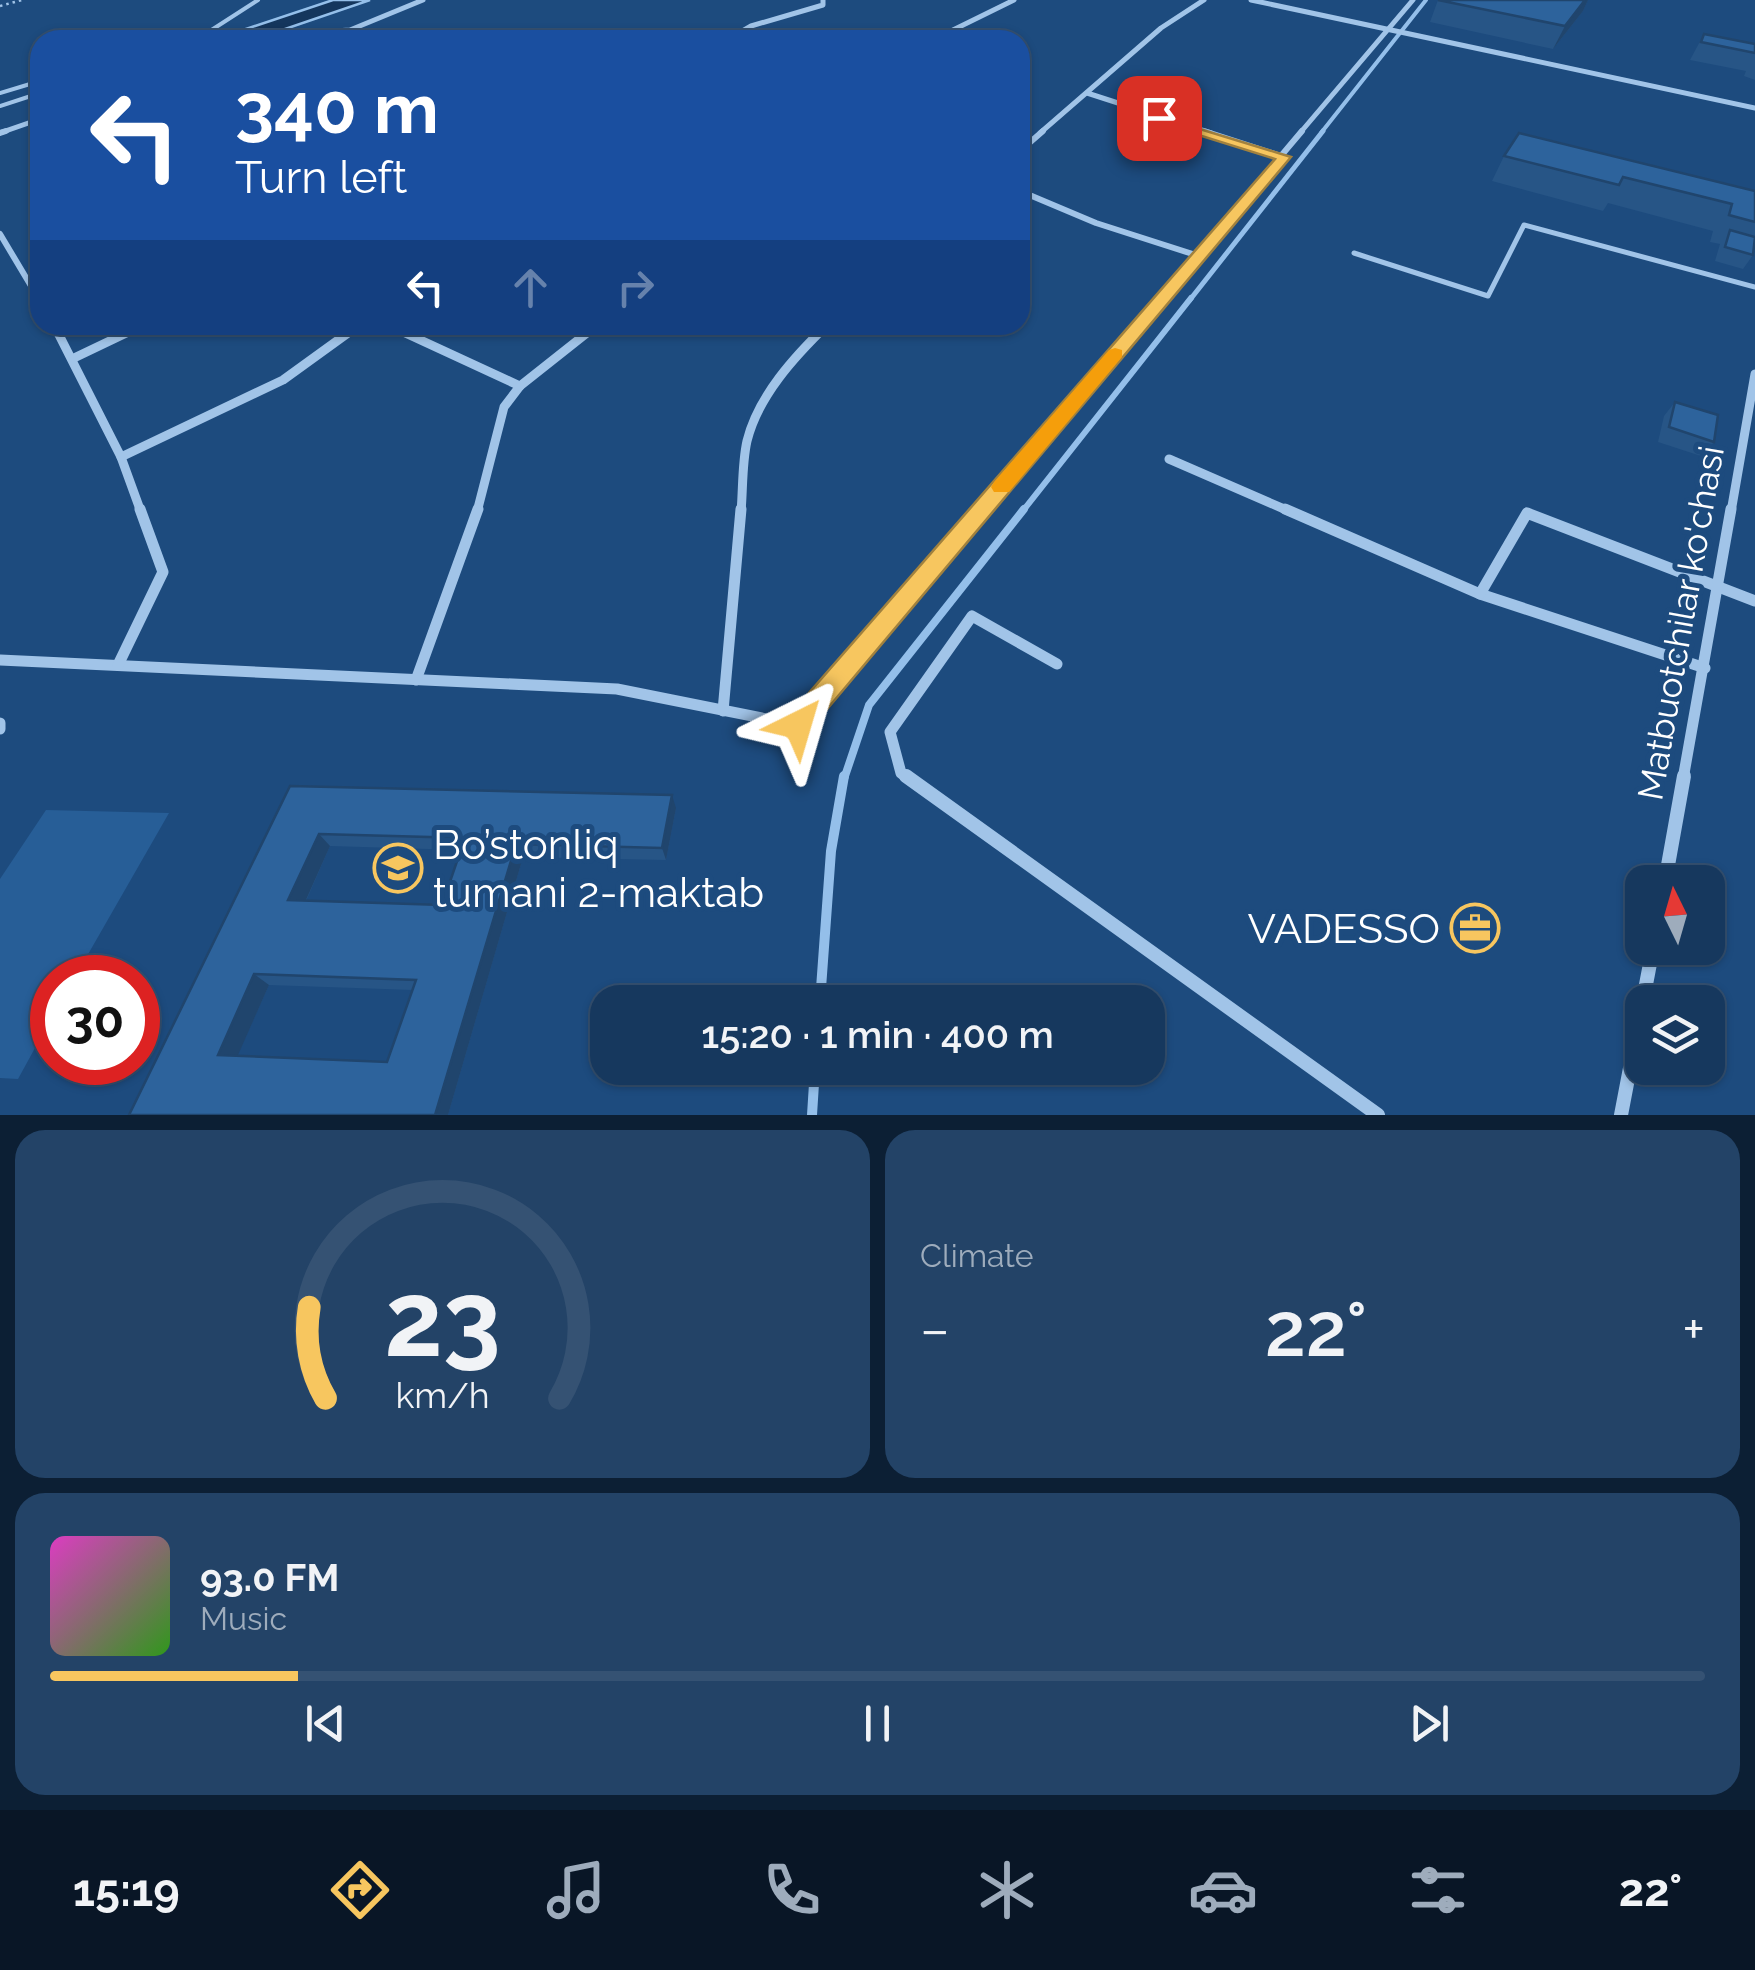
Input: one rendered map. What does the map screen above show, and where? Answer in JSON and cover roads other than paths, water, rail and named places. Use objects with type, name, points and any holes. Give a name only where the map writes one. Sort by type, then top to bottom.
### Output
[{"type":"street","points":[[350,30],[423,0]]},
{"type":"street","points":[[745,30],[822,5],[824,0]]},
{"type":"street","points":[[954,30],[1014,0]]},
{"type":"street","points":[[1030,142],[1161,28],[1204,0]]},
{"type":"street","points":[[1251,0],[1755,108]]},
{"type":"street","points":[[0,660],[617,688],[798,725],[1414,0]]},
{"type":"street","points":[[1086,93],[1284,157]]},
{"type":"street","points":[[0,133],[30,123]]},
{"type":"street","points":[[1030,195],[1199,256]]},
{"type":"street","points":[[1,239],[30,285]]},
{"type":"street","points":[[60,335],[121,456],[163,572],[118,665]]},
{"type":"street","points":[[74,358],[122,335]]},
{"type":"street","points":[[121,456],[283,380],[345,335]]},
{"type":"street","points":[[410,335],[520,386]]},
{"type":"street","points":[[416,680],[475,519],[504,408],[520,386],[584,335]]},
{"type":"street","points":[[723,711],[747,440],[760,405],[794,355],[816,335]]},
{"type":"street","name":"Matbuotchilar ko'chasi","points":[[1668,865],[1755,374]]},
{"type":"street","points":[[1168,459],[1480,594],[1705,668]]},
{"type":"street","points":[[1480,594],[1527,513],[1755,601]]},
{"type":"street","points":[[1057,664],[972,616],[890,732],[901,772],[1378,1115]]},
{"type":"street","points":[[1621,1115],[1649,965]]},
{"type":"lane","points":[[215,30],[258,0]]},
{"type":"lane","points":[[209,30],[222,26]]},
{"type":"lane","points":[[0,93],[30,84]]},
{"type":"lane","points":[[0,106],[30,96]]},
{"type":"lane","points":[[1354,254],[1488,296],[1524,225],[1755,287]]},
{"type":"waterway","points":[[1321,133],[1426,0]]},
{"type":"waterway","points":[[1189,301],[1323,131]]},
{"type":"waterway","points":[[1022,512],[1191,298]]},
{"type":"waterway","points":[[844,779],[869,705],[1024,509]]},
{"type":"waterway","points":[[821,985],[831,851],[844,776]]},
{"type":"waterway","points":[[812,1115],[814,1085]]},
{"type":"place","name":"Bo’stonliq tumani 2-maktab","points":[[398,868]]},
{"type":"place","name":"VADESSO","points":[[1475,928]]}]
